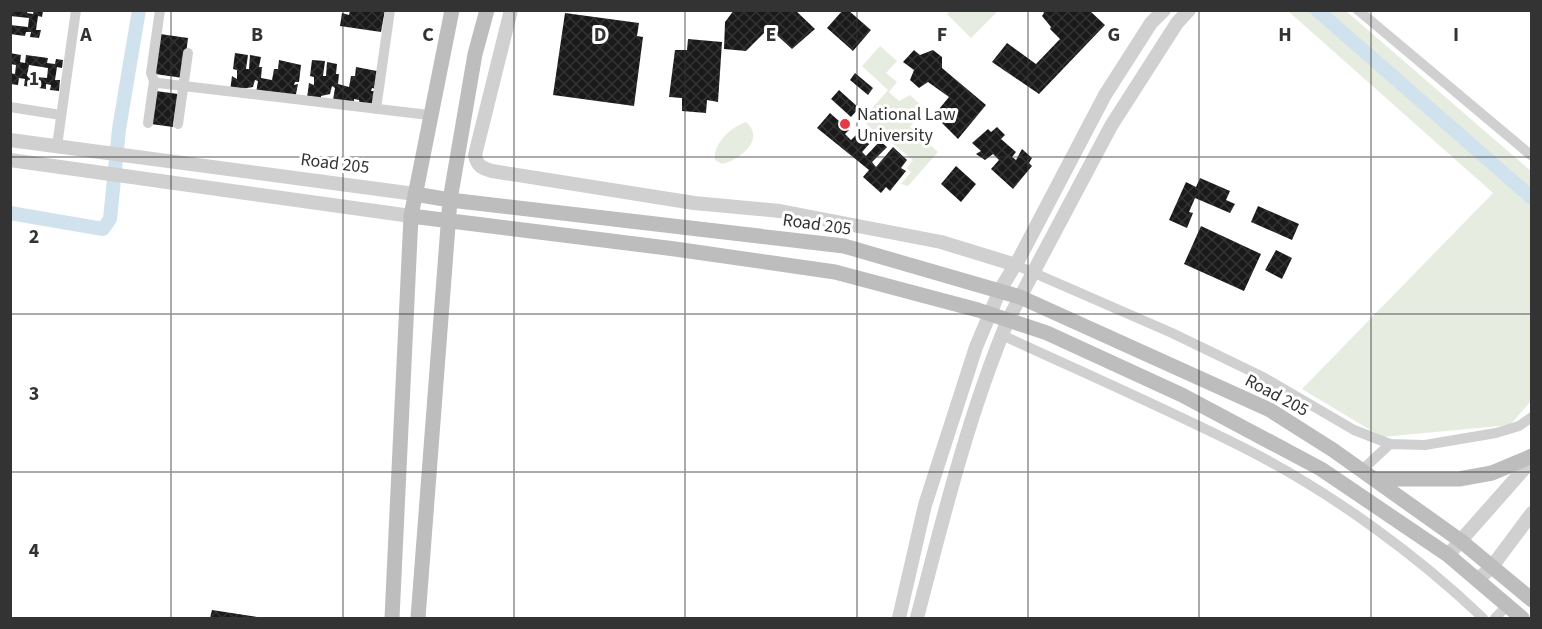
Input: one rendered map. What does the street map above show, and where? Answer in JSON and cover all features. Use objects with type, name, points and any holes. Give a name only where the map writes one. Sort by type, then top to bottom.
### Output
[{"type":"main road","points":[[392,618],[411,216],[429,115],[452,10]]},
{"type":"main road","points":[[418,618],[450,200],[476,54],[487,10]]},
{"type":"main road","name":"Road 205","points":[[415,194],[844,246],[1020,297],[1270,410],[1362,470],[1461,541],[1532,600]]},
{"type":"main road","points":[[411,216],[675,249],[835,272],[990,314],[1047,333],[1182,395],[1321,469],[1448,555],[1522,618]]},
{"type":"main road","points":[[1375,479],[1459,479],[1492,473],[1532,458]]},
{"type":"street","points":[[57,146],[76,10]]},
{"type":"street","points":[[148,123],[154,81],[151,73],[160,10]]},
{"type":"street","points":[[376,109],[390,10]]},
{"type":"street","points":[[511,10],[475,155],[476,162],[482,168],[694,203],[780,211],[941,242],[1034,272],[1172,333],[1263,377],[1354,430],[1390,444],[1425,445],[1496,433],[1519,426],[1532,417]]},
{"type":"street","points":[[899,618],[925,504],[976,348],[1000,290],[1016,265],[1105,95],[1151,23],[1164,10]]},
{"type":"street","points":[[917,618],[955,473],[1008,320],[1111,126],[1177,22],[1189,10]]},
{"type":"street","points":[[1358,10],[1532,156]]},
{"type":"street","points":[[178,124],[188,53]]},
{"type":"street","points":[[154,81],[184,87],[429,115]]},
{"type":"street","points":[[10,107],[61,115]]},
{"type":"street","name":"Road 205","points":[[10,140],[415,194]]},
{"type":"street","points":[[10,160],[411,216]]},
{"type":"street","points":[[1002,334],[1251,452],[1319,491],[1439,578],[1483,618]]},
{"type":"street","points":[[1362,470],[1390,444]]},
{"type":"street","points":[[1448,555],[1532,458]]},
{"type":"street","points":[[1477,580],[1491,567],[1532,513]]},
{"type":"street","points":[[1495,618],[1507,606]]},
{"type":"shaded area","points":[[951,10],[998,11],[971,38],[947,14]]},
{"type":"shaded area","points":[[1288,11],[1346,11],[1531,171],[1531,401],[1510,425],[1382,437],[1302,389],[1493,193]]},
{"type":"shaded area","points":[[880,46],[897,61],[886,73],[897,82],[889,92],[899,101],[910,95],[925,109],[910,127],[938,152],[908,186],[901,184],[911,172],[907,168],[913,160],[891,142],[888,143],[862,120],[888,90],[862,66]]},
{"type":"shaded area","points":[[746,122],[753,135],[748,148],[729,162],[722,164],[715,160],[717,148],[724,137]]},
{"type":"building","points":[[10,10],[28,10],[27,13],[33,14],[34,10],[43,11],[42,17],[38,16],[36,30],[41,30],[39,38],[30,37],[31,32],[26,32],[25,36],[10,34],[10,25],[28,27],[29,18],[10,16]]},
{"type":"building","points":[[350,10],[385,10],[381,32],[340,26],[342,13],[349,15]]},
{"type":"building","points":[[734,10],[795,10],[815,29],[792,49],[769,28],[746,51],[724,49],[725,22]]},
{"type":"building","points":[[843,10],[848,10],[871,30],[853,51],[827,28]]},
{"type":"building","points":[[1042,10],[1089,10],[1105,25],[1039,94],[992,62],[1007,43],[1036,64],[1060,39],[1050,29],[1051,27],[1042,16],[1044,13]]},
{"type":"building","points":[[565,13],[639,23],[637,36],[643,37],[634,106],[553,95]]},
{"type":"building","points":[[160,34],[188,38],[183,78],[155,74]]},
{"type":"building","points":[[688,39],[722,42],[718,102],[707,100],[706,113],[682,111],[682,98],[669,97],[675,50],[687,50]]},
{"type":"building","points":[[914,50],[920,55],[933,50],[942,57],[942,68],[986,105],[958,139],[934,115],[949,97],[928,82],[919,88],[910,80],[914,70],[903,62]]},
{"type":"building","points":[[10,53],[21,55],[20,62],[25,63],[26,55],[48,58],[47,63],[55,64],[56,59],[63,60],[62,68],[57,67],[55,80],[60,80],[59,91],[50,90],[51,85],[46,84],[46,89],[24,86],[25,79],[19,78],[18,85],[10,84],[10,73],[15,74],[16,65],[10,64]],"holes":[[[29,65],[48,68],[47,78],[27,76]]]},
{"type":"building","points":[[235,53],[248,55],[246,69],[249,69],[250,55],[261,57],[259,67],[262,67],[261,78],[272,80],[274,69],[278,69],[279,60],[301,65],[299,82],[295,82],[294,85],[298,84],[295,99],[256,93],[258,81],[255,80],[253,87],[230,91],[232,76],[237,79],[237,70],[233,69]]},
{"type":"building","points":[[312,60],[325,61],[323,76],[326,76],[327,62],[337,64],[338,84],[349,87],[351,76],[355,76],[356,67],[377,71],[376,89],[372,88],[371,91],[375,91],[372,106],[360,104],[359,100],[354,99],[354,104],[333,100],[335,88],[332,86],[330,94],[321,96],[321,100],[307,98],[309,83],[314,85],[314,77],[310,76]]},
{"type":"building","points":[[855,73],[873,88],[868,95],[850,80]]},
{"type":"building","points":[[839,90],[859,108],[851,117],[831,99]]},
{"type":"building","points":[[156,91],[178,94],[173,127],[151,124]]},
{"type":"building","points":[[830,113],[849,130],[845,134],[851,140],[860,131],[871,142],[862,152],[866,156],[880,141],[887,147],[872,162],[876,167],[893,147],[907,160],[901,168],[906,171],[890,191],[886,187],[881,193],[863,177],[869,170],[817,128]]},
{"type":"building","points":[[997,127],[1005,135],[1001,139],[1016,152],[1012,157],[1016,160],[1022,149],[1032,158],[1029,163],[1032,166],[1013,189],[991,169],[999,160],[993,154],[985,160],[976,154],[981,151],[972,143],[988,129],[991,132]]},
{"type":"building","points":[[956,166],[976,184],[961,202],[941,184]]},
{"type":"building","points":[[1200,178],[1230,191],[1226,200],[1235,204],[1230,213],[1195,198],[1189,212],[1193,213],[1187,228],[1169,220],[1186,182],[1196,187]]},
{"type":"building","points":[[1258,206],[1299,224],[1292,240],[1251,222]]},
{"type":"building","points":[[1201,226],[1261,254],[1244,291],[1184,264]]},
{"type":"building","points":[[1276,250],[1292,258],[1282,279],[1265,270]]},
{"type":"building","points":[[212,610],[257,617],[257,618],[210,618]]},
{"type":"waterway","points":[[10,213],[103,229],[110,219],[119,129],[139,10]]},
{"type":"waterway","points":[[1317,10],[1532,198]]},
{"type":"place","name":"National Law University","points":[[845,124]]}]
